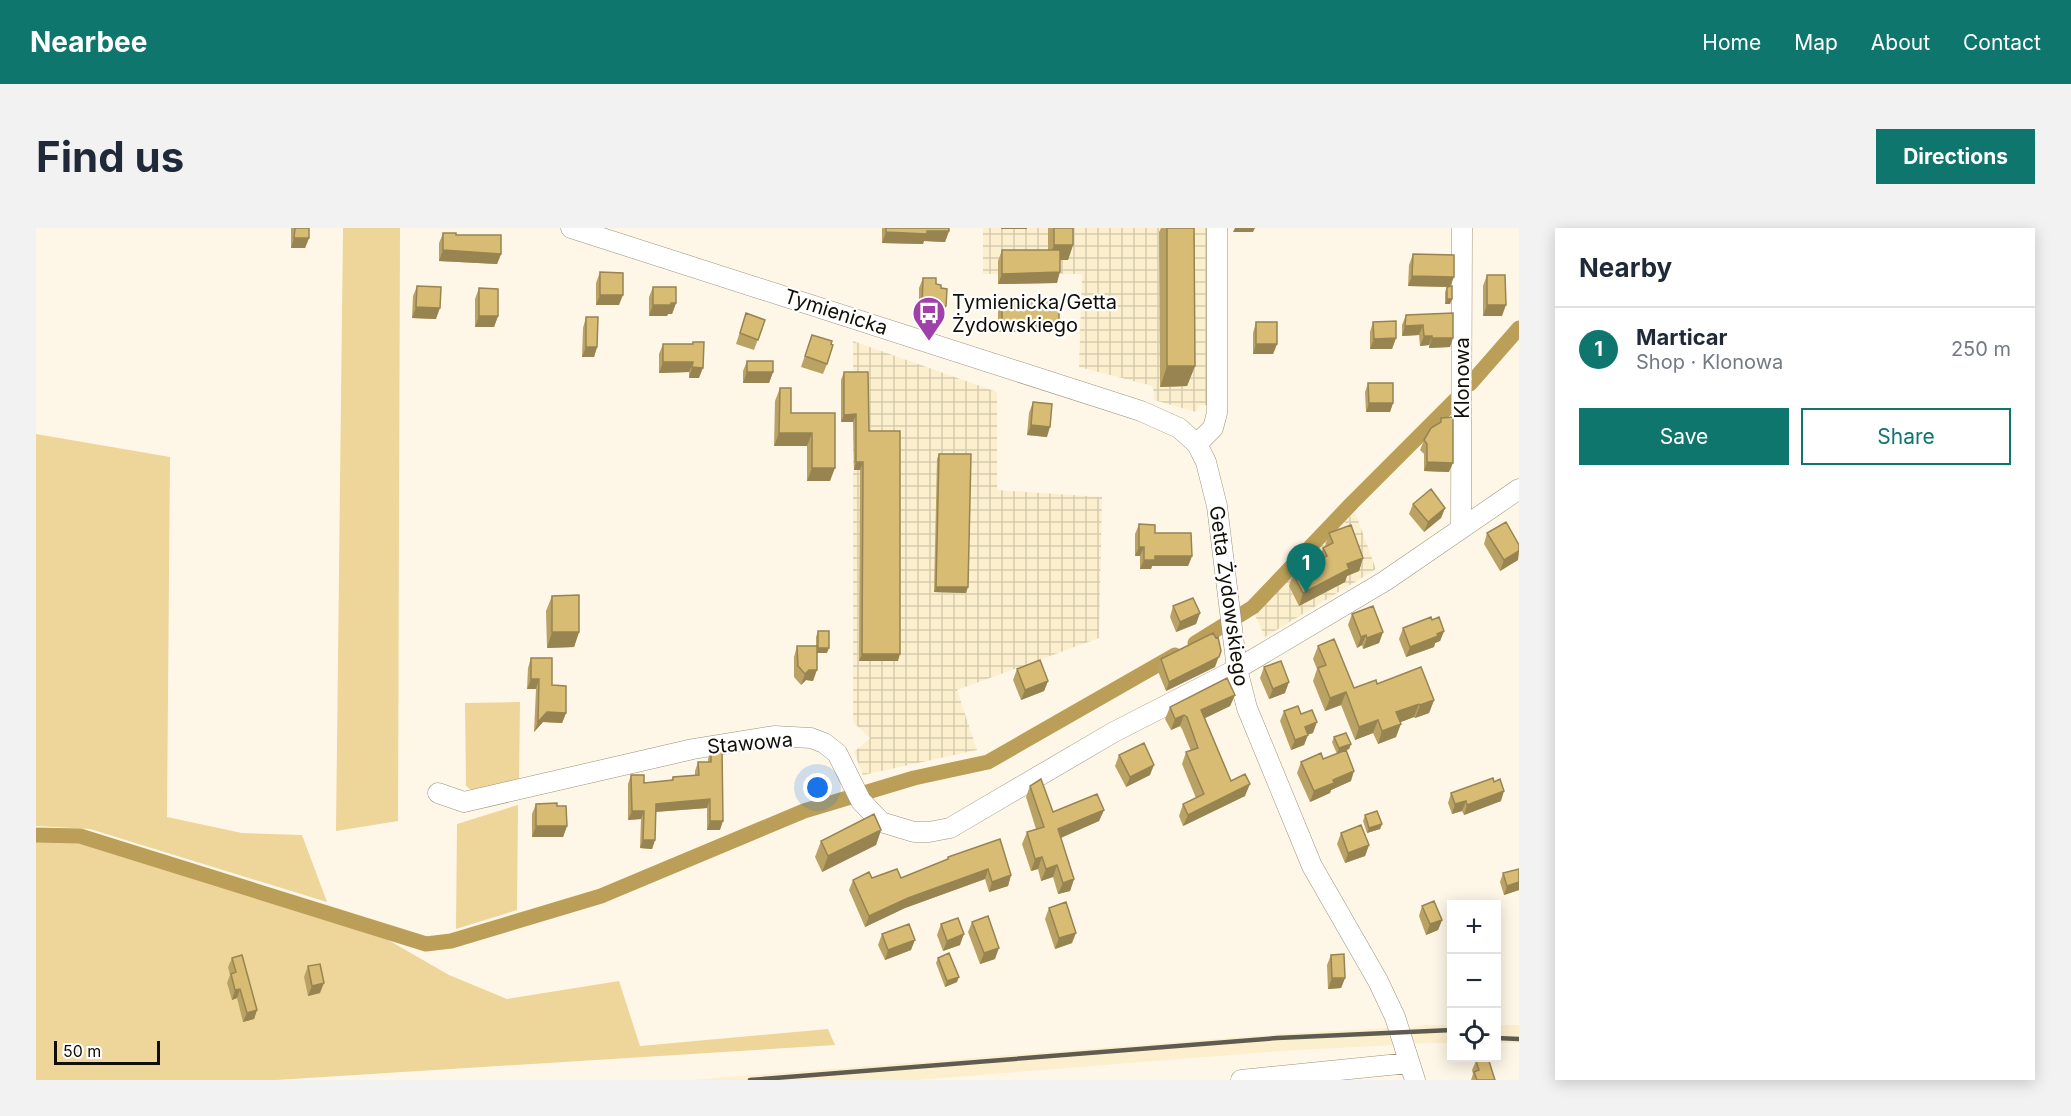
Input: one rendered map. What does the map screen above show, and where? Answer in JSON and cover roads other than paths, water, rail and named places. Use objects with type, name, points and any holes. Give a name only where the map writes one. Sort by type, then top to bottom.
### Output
[{"type":"street","name":"Tymienicka","points":[[571,228],[1141,411],[1179,428],[1197,444]]},
{"type":"street","points":[[1197,444],[1213,428],[1217,413],[1217,228]]},
{"type":"street","name":"Klonowa","points":[[1461,529],[1462,228]]},
{"type":"street","name":"Getta Żydowskiego","points":[[1197,444],[1206,462],[1217,506],[1237,669],[1247,708],[1312,866],[1378,981],[1400,1031],[1412,1071]]},
{"type":"street","points":[[1237,669],[1385,581],[1519,489]]},
{"type":"street","name":"Stawowa","points":[[438,793],[464,802],[575,778],[618,765],[682,751],[774,736],[811,738],[824,743],[837,753],[861,801],[881,822],[898,829],[929,832],[950,828],[1114,732],[1237,669]]},
{"type":"street","points":[[1241,1080],[1412,1071]]},
{"type":"waterway","points":[[1470,384],[1519,328]]},
{"type":"waterway","points":[[1195,643],[1253,607],[1455,400]]},
{"type":"waterway","points":[[36,835],[80,836],[426,944],[451,941],[601,896],[804,811],[914,778],[988,762],[1175,655]]},
{"type":"railway","points":[[750,1080],[1277,1038],[1447,1030]]},
{"type":"railway","points":[[1501,1038],[1519,1039]]},
{"type":"place","name":"Tymienicka/Getta Żydowskiego","points":[[929,342]]},
{"type":"place","name":"Marticar","points":[[1306,593]]}]
